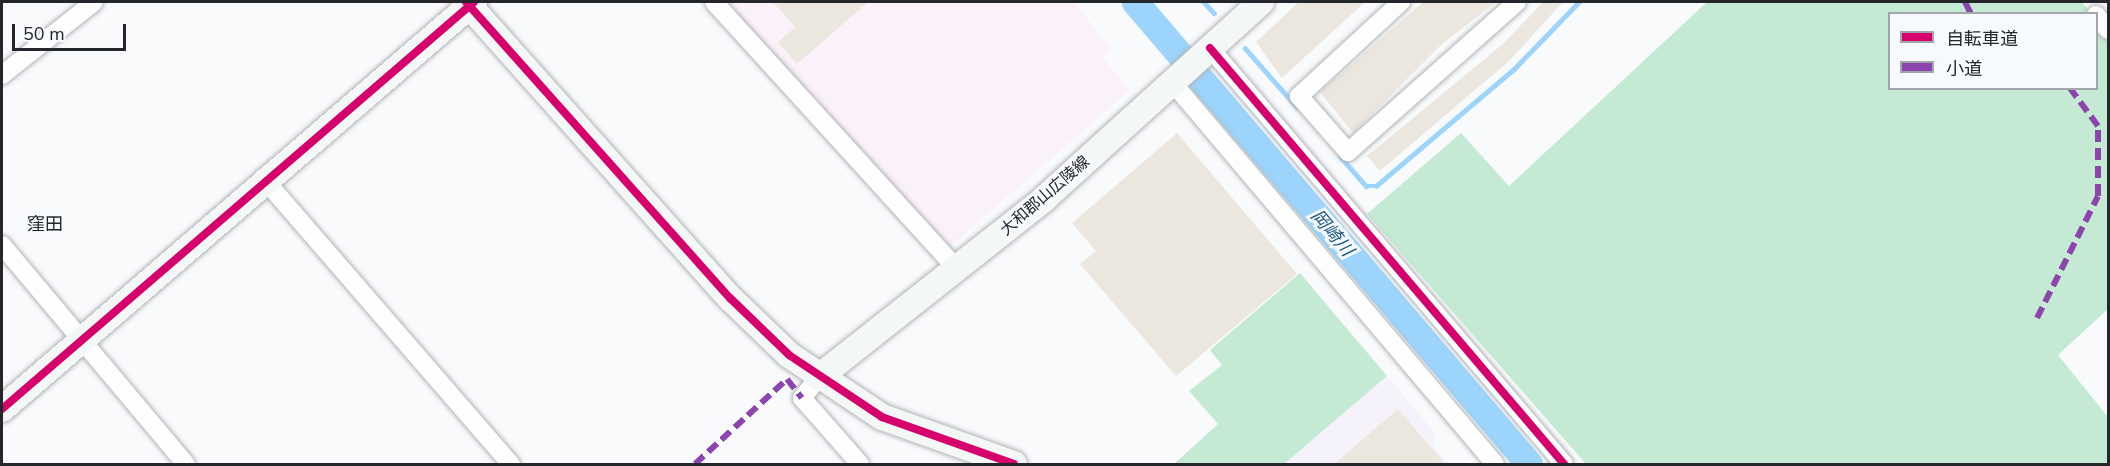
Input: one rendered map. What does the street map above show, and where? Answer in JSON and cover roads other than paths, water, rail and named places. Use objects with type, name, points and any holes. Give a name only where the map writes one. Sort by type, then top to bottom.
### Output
[{"type":"street","points":[[2,75],[93,2]]},
{"type":"street","points":[[714,2],[958,270]]},
{"type":"street","name":"大和郡山広陵線","points":[[819,377],[958,270],[1261,2]]},
{"type":"street","points":[[1394,4],[1299,96],[1348,152],[1517,2]]},
{"type":"street","points":[[2,408],[263,178],[470,3],[730,298],[819,377],[882,417],[1014,465]]},
{"type":"street","points":[[2098,16],[2109,30]]},
{"type":"street","points":[[1210,48],[1564,465]]},
{"type":"street","points":[[1172,82],[1494,465]]},
{"type":"street","points":[[263,178],[511,465]]},
{"type":"street","points":[[2,245],[186,465]]},
{"type":"street","points":[[819,377],[802,398],[860,465]]},
{"type":"waterway","name":"岡崎川","points":[[1135,2],[1529,464]]},
{"type":"waterway","points":[[1204,2],[1214,13]]},
{"type":"waterway","points":[[1340,156],[1366,186],[1376,186],[1513,70],[1579,2]]},
{"type":"waterway","points":[[1245,48],[1297,107]]},
{"type":"district","name":"窪田","points":[[45,224]]}]
